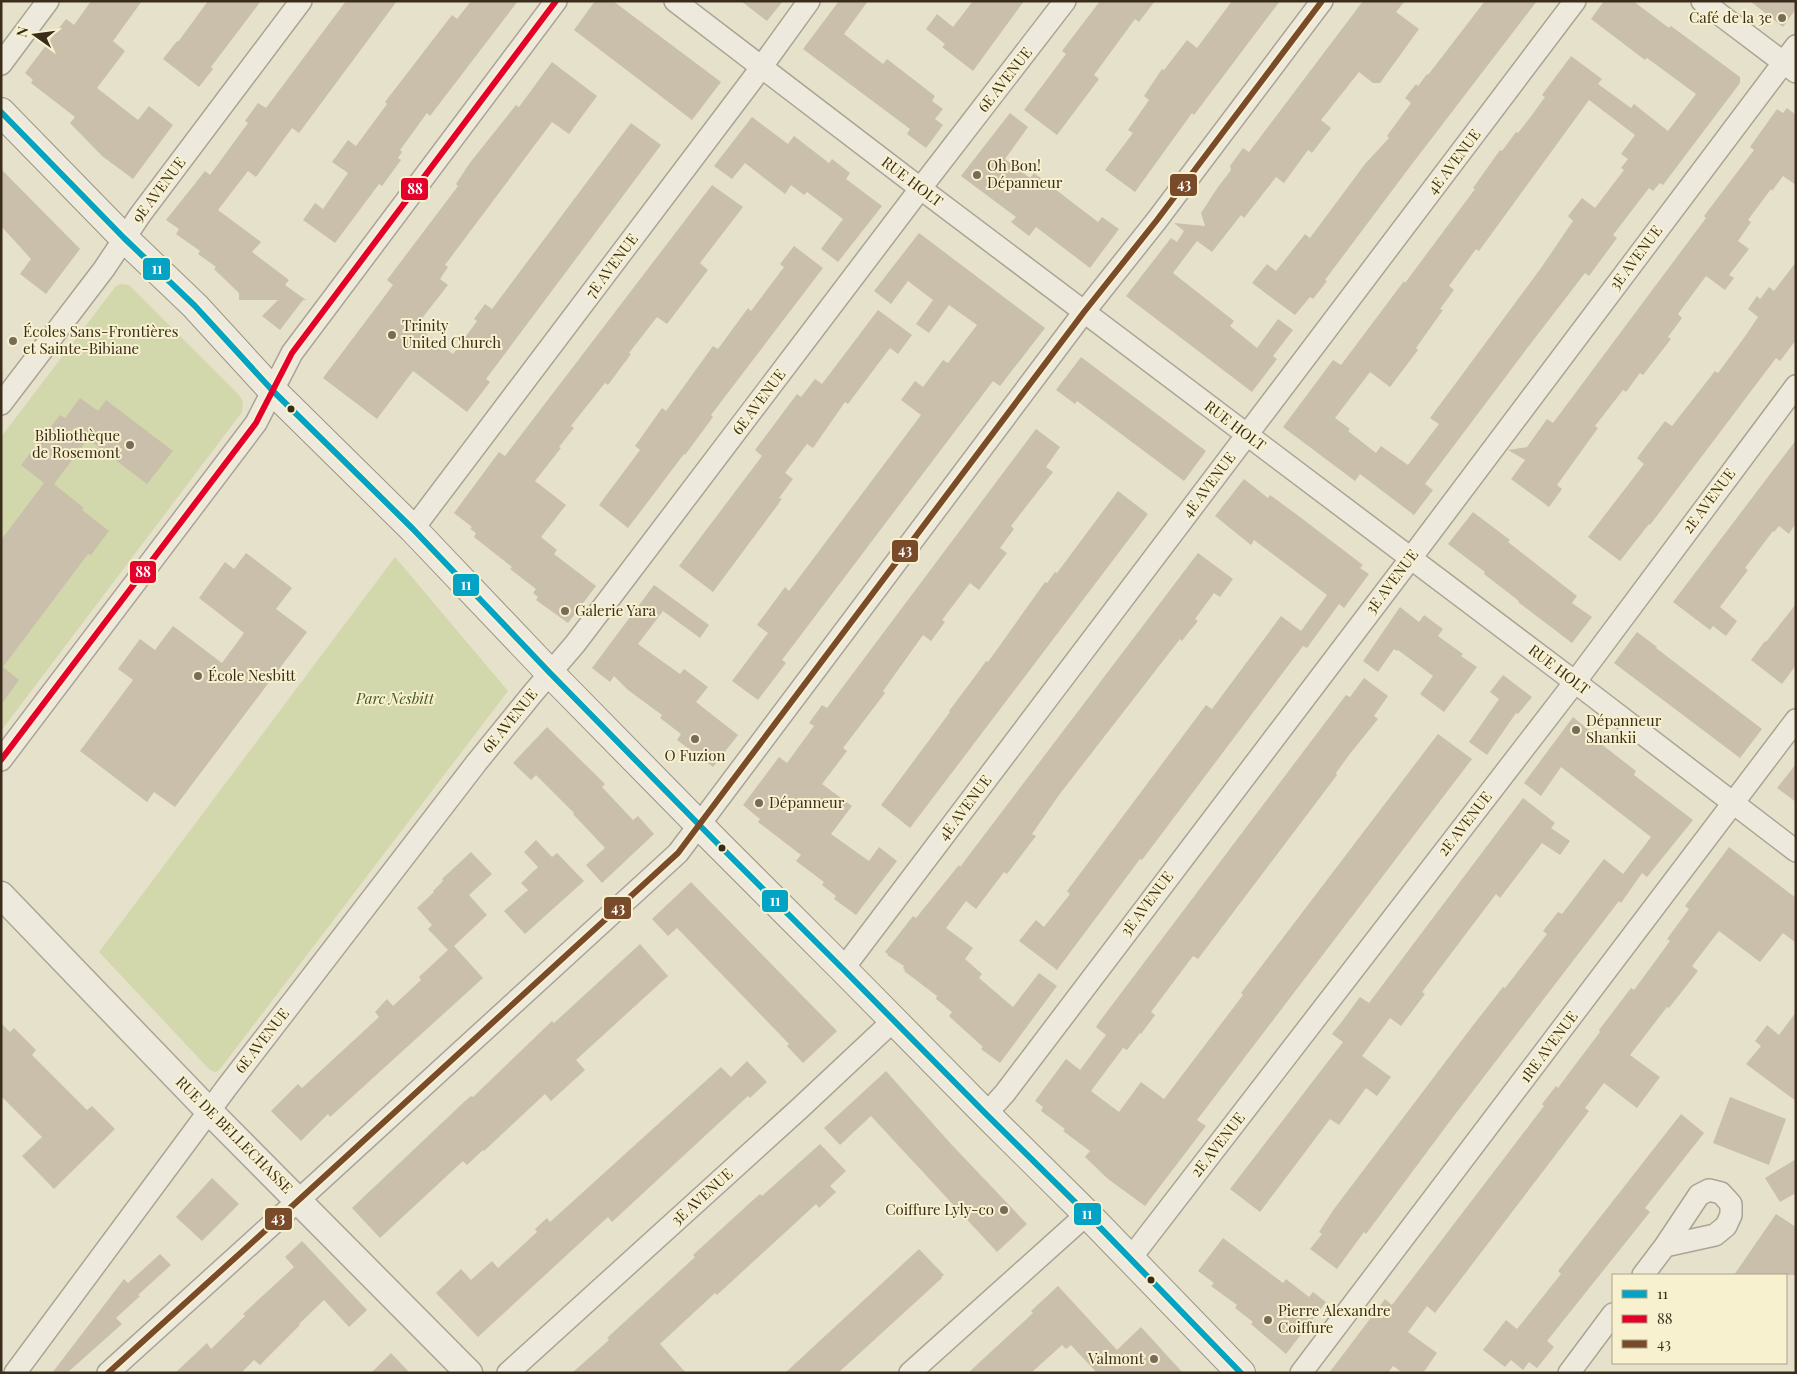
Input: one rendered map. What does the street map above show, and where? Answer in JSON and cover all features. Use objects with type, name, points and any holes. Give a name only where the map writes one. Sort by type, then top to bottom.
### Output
[{"type":"main road","points":[[1,112],[124,238],[194,306],[272,390],[413,529],[550,673],[1087,1214],[1241,1373]]},
{"type":"street","points":[[1,64],[48,1]]},
{"type":"street","name":"9E AVENUE","points":[[1,404],[104,269],[140,215],[301,1]]},
{"type":"street","points":[[1,760],[256,423],[292,353],[556,1]]},
{"type":"street","name":"RUE HOLT","points":[[675,1],[920,189],[1411,558],[1796,851]]},
{"type":"street","name":"7E AVENUE","points":[[413,529],[762,67],[809,1]]},
{"type":"street","name":"6E AVENUE","points":[[15,1373],[209,1110],[477,762],[575,644],[1065,1]]},
{"type":"street","points":[[108,1373],[678,853],[1084,312],[1158,220],[1322,1]]},
{"type":"street","name":"4E AVENUE","points":[[844,969],[1575,1]]},
{"type":"street","points":[[1702,1],[1792,60]]},
{"type":"street","name":"3E AVENUE","points":[[986,1114],[1005,1093],[1792,60]]},
{"type":"street","name":"2E AVENUE","points":[[1130,1259],[1575,682],[1796,386]]},
{"type":"street","name":"1RE AVENUE","points":[[1301,1373],[1796,720]]},
{"type":"street","name":"RUE DE BELLECHASSE","points":[[1,895],[209,1110],[469,1373]]},
{"type":"street","name":"3E AVENUE","points":[[508,1373],[827,1084],[894,1020]]},
{"type":"street","points":[[910,1373],[1087,1214]]},
{"type":"street","points":[[1644,1274],[1665,1246]]},
{"type":"street","points":[[1569,1373],[1612,1315]]},
{"type":"green space","points":[[122,284],[129,285],[239,395],[243,402],[242,412],[1,731],[1,437],[116,286]]},
{"type":"green space","name":"Parc Nesbitt","points":[[395,557],[508,691],[220,1069],[216,1072],[210,1070],[99,952]]},
{"type":"building","points":[[91,1],[142,1],[113,41],[125,51],[97,88],[138,120],[149,106],[173,125],[133,179],[102,156],[70,123],[75,117],[31,83],[33,80],[25,73],[66,19],[74,25]]},
{"type":"building","points":[[208,1],[261,1],[211,67],[213,69],[199,87],[163,59]]},
{"type":"building","points":[[346,1],[397,1],[299,133],[292,128],[256,177],[248,171],[218,210],[261,242],[252,252],[289,280],[285,285],[306,300],[303,300],[280,330],[262,316],[278,300],[239,300],[239,293],[214,269],[216,267],[198,254],[200,251],[176,234],[179,229],[166,220],[205,171],[210,175],[248,123],[245,121],[258,103],[266,108]]},
{"type":"building","points":[[471,1],[518,1],[430,116],[427,113],[400,150],[402,152],[398,158],[401,160],[382,186],[379,184],[335,243],[303,220],[315,203],[323,209],[348,173],[332,162],[348,140],[356,146],[387,104],[385,102],[452,15],[457,19]]},
{"type":"building","points":[[595,1],[613,1],[721,82],[692,120],[574,30]]},
{"type":"building","points":[[741,1],[783,1],[767,21]]},
{"type":"building","points":[[839,1],[868,1],[844,34],[883,64],[887,59],[935,96],[932,101],[943,109],[935,119],[943,125],[926,148],[907,134],[910,129],[803,49]]},
{"type":"building","points":[[973,1],[1024,1],[973,71],[942,47],[945,44],[926,29],[937,14],[953,27]]},
{"type":"building","points":[[1100,1],[1155,1],[1139,22],[1135,19],[1094,75],[1099,79],[1057,135],[1024,110],[1066,54],[1062,51]]},
{"type":"building","points":[[1232,1],[1280,1],[1194,115],[1192,113],[1135,192],[1105,170],[1133,133],[1128,130],[1149,100],[1144,96],[1162,69],[1164,70],[1187,40],[1197,48]]},
{"type":"building","points":[[1363,1],[1405,1],[1396,12],[1419,29],[1380,83],[1373,83],[1359,72],[1321,120],[1331,128],[1312,153],[1308,150],[1284,183],[1276,177],[1244,218],[1241,215],[1212,252],[1197,241],[1173,273],[1234,321],[1230,326],[1257,348],[1278,319],[1293,330],[1273,356],[1277,359],[1252,392],[1126,296],[1171,238],[1177,242],[1184,231],[1174,223],[1205,226],[1201,213],[1231,170],[1230,166],[1243,148],[1249,152]]},
{"type":"building","points":[[1485,1],[1537,1],[1325,280],[1327,281],[1313,299],[1310,297],[1295,315],[1252,283],[1267,264],[1276,271],[1305,234],[1310,238],[1365,164],[1389,138],[1387,136],[1411,103],[1405,98],[1416,84],[1418,86],[1428,75]]},
{"type":"building","points":[[1604,1],[1633,1],[1669,28],[1671,26],[1740,77],[1740,83],[1663,185],[1660,183],[1653,191],[1649,188],[1613,235],[1617,238],[1589,276],[1585,273],[1528,347],[1425,484],[1433,490],[1414,515],[1360,474],[1355,481],[1283,427],[1333,360],[1341,365],[1404,281],[1405,283],[1475,189],[1473,188],[1500,150],[1502,151],[1532,115],[1545,97],[1542,95],[1571,56],[1602,79],[1598,84],[1631,108],[1634,104],[1668,131],[1696,94],[1647,58],[1645,60],[1591,19]],"holes":[[[1589,100],[1635,135],[1621,154],[1628,159],[1621,168],[1624,170],[1595,208],[1582,198],[1568,216],[1573,221],[1541,268],[1430,418],[1439,424],[1408,465],[1381,446],[1376,453],[1335,418],[1370,372],[1390,387],[1418,350],[1416,348],[1443,310],[1440,309],[1454,290],[1449,286],[1476,249],[1479,251]]]},
{"type":"building","points":[[1750,1],[1796,1],[1796,9],[1783,27]]},
{"type":"building","points":[[552,62],[597,96],[569,134],[552,122],[445,265],[448,267],[440,279],[448,285],[416,326],[453,354],[477,321],[474,319],[485,304],[492,309],[631,123],[661,145],[486,379],[490,382],[467,412],[413,371],[377,419],[323,378],[393,285],[387,280],[458,186],[456,184],[469,164],[516,105],[519,107]]},
{"type":"building","points":[[1787,108],[1796,115],[1796,185],[1783,176],[1772,191],[1771,189],[1748,220],[1751,222],[1738,241],[1749,249],[1729,275],[1734,278],[1725,290],[1706,276],[1678,314],[1682,318],[1668,337],[1671,339],[1643,375],[1640,373],[1626,392],[1623,390],[1595,426],[1598,428],[1557,485],[1562,489],[1549,507],[1511,479],[1525,460],[1508,450],[1527,447],[1547,419],[1553,423],[1706,218],[1704,216],[1754,150],[1750,147],[1777,109],[1783,113]]},
{"type":"building","points":[[1010,113],[1028,127],[1005,159],[1030,178],[1034,173],[1098,222],[1102,217],[1119,229],[1090,268],[1036,227],[1029,236],[1011,222],[1016,217],[961,176]]},
{"type":"building","points":[[752,117],[788,144],[794,136],[829,163],[832,159],[850,173],[846,179],[882,206],[838,262],[821,249],[843,219],[807,192],[804,195],[791,185],[785,194],[745,163],[732,179],[714,166]]},
{"type":"building","points":[[1,169],[80,249],[46,294],[20,274],[31,259],[1,226]]},
{"type":"building","points":[[712,185],[743,207],[700,263],[708,270],[667,324],[657,317],[629,353],[631,354],[608,385],[605,383],[571,426],[574,428],[559,447],[561,448],[535,481],[566,505],[541,537],[557,550],[554,554],[596,586],[568,623],[536,600],[538,597],[533,593],[536,589],[474,537],[476,533],[470,529],[472,527],[454,513],[499,452],[505,456]]},
{"type":"building","points":[[919,233],[1045,328],[1000,386],[993,381],[782,660],[786,663],[758,700],[732,681],[768,633],[757,625],[785,587],[789,591],[921,415],[901,400],[915,381],[923,387],[943,360],[948,363],[977,325],[949,305],[929,333],[916,324],[933,300],[908,281],[891,304],[874,291]]},
{"type":"building","points":[[794,246],[823,268],[711,415],[713,417],[685,455],[628,528],[599,505],[640,450],[635,446],[662,408],[666,411],[713,346],[718,349],[748,308],[751,311],[784,267],[780,264]]},
{"type":"building","points":[[1796,262],[1796,340],[1780,361],[1776,358],[1650,525],[1620,561],[1588,537],[1644,464],[1637,458],[1665,421],[1672,426],[1715,371],[1718,373],[1746,335],[1758,317],[1748,309],[1757,296],[1760,299],[1769,287],[1774,291]]},
{"type":"building","points":[[878,310],[912,335],[898,354],[890,348],[848,404],[845,402],[813,448],[807,444],[785,473],[793,479],[779,498],[782,499],[713,592],[679,566],[762,456],[755,450],[797,394],[801,397],[815,379],[822,384]]},
{"type":"building","points":[[1081,357],[1206,451],[1184,481],[1077,401],[1075,404],[1056,390]]},
{"type":"building","points":[[80,398],[98,411],[106,400],[173,451],[147,484],[88,439],[54,484],[84,508],[82,510],[109,531],[91,555],[88,554],[3,667],[19,680],[1,705],[1,540],[44,483],[21,465],[60,415],[65,418]]},
{"type":"building","points":[[1036,429],[1060,447],[1046,467],[1053,472],[1011,526],[1014,529],[1000,548],[1007,553],[979,590],[970,583],[942,620],[945,622],[931,641],[923,635],[883,691],[885,693],[843,748],[847,751],[822,784],[852,806],[831,834],[869,861],[879,847],[897,861],[856,915],[834,899],[836,896],[822,885],[824,882],[796,861],[801,855],[758,822],[760,819],[743,805],[779,757],[787,763],[814,726],[809,723],[822,705],[827,708]]},
{"type":"building","points":[[1796,440],[1796,523],[1789,534],[1779,526],[1773,531],[1745,568],[1748,570],[1720,607],[1737,621],[1726,636],[1713,626],[1710,630],[1673,602]]},
{"type":"building","points":[[1244,479],[1268,498],[1270,495],[1296,514],[1363,565],[1360,568],[1369,574],[1344,608],[1339,604],[1307,648],[1303,646],[1057,970],[1019,941],[1036,920],[1044,927],[1070,894],[1067,891],[1206,705],[1212,709],[1281,616],[1301,631],[1327,595],[1254,540],[1251,545],[1215,516]]},
{"type":"building","points":[[1118,491],[1148,514],[910,828],[881,805],[1045,582],[1047,583],[1055,572],[1057,573]]},
{"type":"building","points":[[1473,512],[1577,596],[1572,603],[1592,617],[1572,643],[1518,602],[1484,574],[1485,572],[1448,544]]},
{"type":"building","name":"École Nesbitt","points":[[246,553],[292,588],[276,609],[307,632],[175,807],[154,792],[147,802],[80,751],[133,680],[118,669],[140,639],[155,650],[173,626],[222,663],[244,633],[199,598],[225,562],[234,569]]},
{"type":"building","points":[[1198,553],[1233,579],[1220,597],[1214,593],[1195,619],[1198,621],[1182,641],[1180,639],[1059,795],[1032,834],[1036,836],[1007,874],[1004,872],[976,909],[966,901],[946,928],[973,948],[965,959],[982,974],[979,978],[1013,1007],[1039,973],[1057,986],[1000,1063],[981,1049],[983,1047],[949,1016],[952,1012],[936,999],[937,996],[904,971],[904,966],[885,952],[913,916],[916,918],[959,865],[960,867]]},
{"type":"building","points":[[654,585],[709,625],[700,638],[663,611],[638,644],[680,674],[684,669],[708,687],[696,702],[738,735],[713,767],[677,740],[681,734],[660,718],[662,715],[628,690],[614,676],[610,682],[592,668]]},
{"type":"building","points":[[1796,604],[1796,665],[1782,684],[1751,660]]},
{"type":"building","points":[[1400,607],[1419,622],[1424,615],[1443,629],[1438,636],[1477,667],[1444,712],[1420,694],[1433,676],[1398,650],[1394,649],[1378,672],[1363,661]]},
{"type":"building","points":[[1637,632],[1762,729],[1740,758],[1614,663]]},
{"type":"building","points":[[1503,675],[1532,697],[1518,714],[1516,713],[1487,755],[1469,742],[1499,699],[1490,692]]},
{"type":"building","points":[[1364,678],[1388,696],[1374,716],[1378,719],[1349,755],[1336,773],[1337,775],[1198,959],[1193,956],[1151,1012],[1155,1015],[1141,1034],[1127,1050],[1123,1048],[1091,1091],[1119,1112],[1141,1082],[1164,1099],[1243,995],[1241,993],[1438,734],[1472,759],[1197,1120],[1206,1126],[1145,1206],[1108,1179],[1085,1157],[1090,1151],[1063,1131],[1065,1129],[1041,1111],[1043,1107],[1035,1101],[1066,1059],[1080,1070],[1106,1035],[1096,1027],[1100,1021],[1346,695],[1350,697]]},
{"type":"building","points":[[1573,717],[1589,730],[1587,733],[1636,771],[1634,775],[1693,820],[1647,877],[1642,873],[1621,903],[1619,901],[1453,1117],[1366,1234],[1364,1232],[1337,1269],[1310,1249],[1322,1234],[1319,1232],[1334,1209],[1471,1028],[1547,934],[1543,931],[1558,912],[1562,914],[1604,859],[1623,874],[1651,837],[1561,767],[1541,796],[1524,783]]},
{"type":"building","points":[[547,727],[605,784],[602,787],[633,820],[638,816],[654,834],[602,883],[586,865],[605,848],[574,813],[536,775],[531,780],[513,763]]},
{"type":"building","points":[[1796,764],[1796,802],[1777,788]]},
{"type":"building","points":[[1523,798],[1555,823],[1551,828],[1570,841],[1560,855],[1542,843],[1500,898],[1496,894],[1422,992],[1425,994],[1401,1026],[1390,1018],[1362,1056],[1391,1077],[1377,1096],[1366,1088],[1339,1125],[1330,1119],[1260,1212],[1230,1189],[1343,1042],[1332,1034],[1360,997],[1369,1003]]},
{"type":"building","points":[[536,840],[552,857],[557,853],[584,881],[525,934],[504,911],[528,890],[521,883],[538,867],[524,852]]},
{"type":"building","points":[[1729,847],[1796,898],[1796,943],[1783,933],[1760,962],[1719,931],[1692,966],[1698,971],[1630,1055],[1660,1077],[1637,1108],[1604,1083],[1585,1108],[1589,1111],[1435,1313],[1427,1306],[1408,1332],[1437,1353],[1423,1373],[1403,1373],[1393,1366],[1388,1373],[1329,1373],[1385,1299],[1392,1305],[1544,1106],[1542,1104],[1556,1086],[1558,1088],[1631,988],[1634,990],[1670,941],[1667,939],[1689,909],[1685,906]]},
{"type":"building","points":[[471,852],[492,874],[469,895],[487,915],[454,946],[483,978],[330,1117],[328,1114],[301,1141],[271,1111],[298,1084],[302,1088],[379,1017],[375,1012],[387,999],[393,1006],[421,980],[419,977],[448,950],[428,929],[432,925],[417,908],[434,892],[443,881],[442,879]]},
{"type":"building","points":[[691,882],[837,1031],[803,1063],[787,1046],[789,1044],[677,928],[668,936],[652,919]]},
{"type":"building","points":[[640,944],[668,976],[576,1060],[585,1070],[551,1101],[545,1094],[467,1165],[463,1161],[380,1238],[352,1208],[464,1102],[471,1096],[473,1097],[552,1021],[554,1023]]},
{"type":"building","points":[[1796,1012],[1796,1101],[1746,1064],[1761,1046],[1755,1041],[1767,1025],[1779,1035]]},
{"type":"building","points":[[1,1023],[10,1032],[14,1028],[36,1050],[32,1055],[87,1110],[92,1106],[115,1129],[54,1189],[22,1156],[42,1137],[1,1096]]},
{"type":"building","points":[[747,1061],[767,1082],[750,1098],[748,1096],[612,1222],[608,1217],[478,1337],[436,1293],[461,1269],[471,1280],[492,1261],[498,1268],[537,1232],[535,1229],[547,1218],[550,1222],[721,1067],[731,1077]]},
{"type":"building","points":[[886,1071],[951,1144],[1027,1224],[997,1252],[871,1116],[840,1145],[824,1128]]},
{"type":"building","points":[[1730,1097],[1786,1119],[1769,1165],[1713,1143]]},
{"type":"building","points":[[1681,1114],[1704,1133],[1645,1208],[1650,1212],[1547,1341],[1554,1347],[1537,1368],[1529,1362],[1523,1370],[1511,1360],[1505,1367],[1483,1350],[1506,1320],[1517,1329],[1561,1274],[1558,1271]]},
{"type":"building","points":[[820,1144],[846,1171],[830,1186],[836,1192],[819,1208],[816,1204],[717,1295],[715,1293],[660,1344],[686,1373],[572,1373],[695,1257],[693,1255],[753,1200],[760,1194],[762,1196]]},
{"type":"building","points":[[1796,1159],[1796,1193],[1780,1202],[1765,1178]]},
{"type":"building","points":[[212,1178],[239,1204],[202,1241],[176,1217]]},
{"type":"building","points":[[1776,1214],[1796,1227],[1796,1275],[1735,1274]]},
{"type":"building","points":[[1223,1238],[1283,1283],[1286,1279],[1309,1297],[1313,1292],[1326,1302],[1286,1354],[1251,1324],[1253,1322],[1235,1308],[1237,1305],[1211,1286],[1214,1283],[1198,1271]]},
{"type":"building","points":[[302,1241],[367,1310],[349,1327],[324,1300],[260,1365],[254,1360],[241,1373],[175,1373],[207,1343],[211,1349],[245,1316],[243,1314],[294,1267],[285,1257]]},
{"type":"building","points":[[919,1249],[944,1275],[942,1278],[838,1373],[785,1373]]},
{"type":"building","points":[[160,1254],[171,1265],[116,1318],[122,1324],[67,1373],[52,1373],[124,1279],[128,1283]]},
{"type":"building","points":[[1058,1286],[1117,1350],[1141,1327],[1183,1373],[1097,1373],[1071,1345],[1066,1349],[1062,1345],[1031,1373],[968,1373],[1033,1313],[1031,1311]]},
{"type":"building","points":[[391,1353],[410,1373],[371,1373]]},
{"type":"transit line","name":"88","points":[[1,760],[256,423],[292,353],[556,1]]},
{"type":"transit line","name":"43","points":[[108,1373],[678,853],[1084,312],[1157,220],[1322,1]]},
{"type":"transit line","name":"11","points":[[1,112],[124,238],[195,306],[272,390],[413,529],[550,673],[1087,1214],[1241,1373]]},
{"type":"place","name":"Café de la 3e","points":[[1782,18]]},
{"type":"place","name":"Oh Bon! Dépanneur","points":[[977,175]]},
{"type":"place","name":"Trinity United Church","points":[[392,335]]},
{"type":"place","name":"Écoles Sans-Frontières et Sainte-Bibiane","points":[[13,341]]},
{"type":"place","name":"Bibliothèque de Rosemont","points":[[130,445]]},
{"type":"place","name":"Galerie Yara","points":[[565,611]]},
{"type":"place","name":"École Nesbitt","points":[[198,676]]},
{"type":"place","name":"Dépanneur Shankii","points":[[1576,730]]},
{"type":"place","name":"O Fuzion","points":[[695,739]]},
{"type":"place","name":"Dépanneur","points":[[759,803]]},
{"type":"place","name":"Coiffure Lyly-co","points":[[1004,1210]]},
{"type":"place","name":"Pierre Alexandre Coiffure","points":[[1268,1320]]},
{"type":"place","name":"Valmont","points":[[1154,1359]]}]
